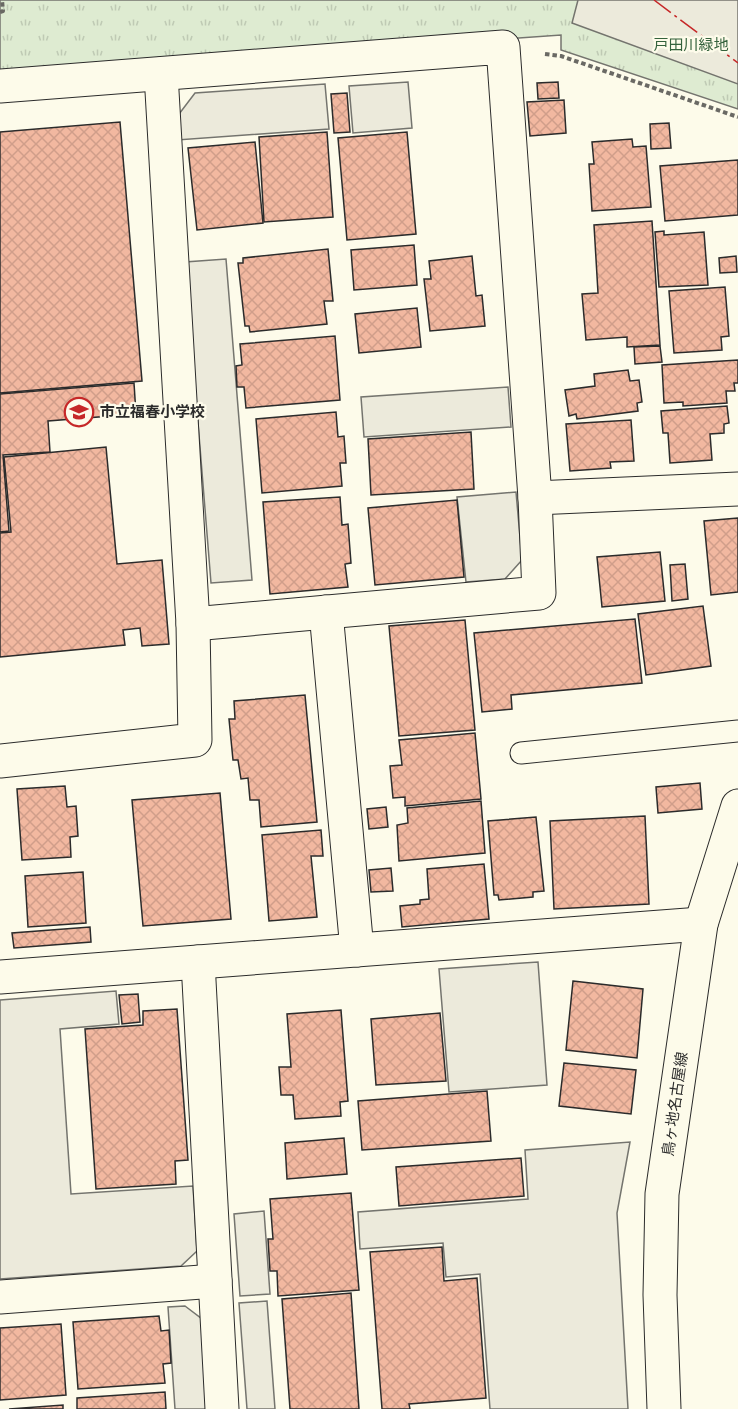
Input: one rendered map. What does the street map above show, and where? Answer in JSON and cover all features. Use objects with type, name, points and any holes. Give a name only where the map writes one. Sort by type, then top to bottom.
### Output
[{"type":"street","points":[[0,86],[503,47],[535,498],[539,593],[193,624]]},
{"type":"street","points":[[0,761],[195,740],[193,624],[161,74]]},
{"type":"street","points":[[535,498],[738,489]]},
{"type":"street","points":[[326,612],[357,950]]},
{"type":"street","name":"鳥ヶ地名古屋線","points":[[664,1409],[660,1295],[662,1194],[701,924],[738,806]]},
{"type":"street","points":[[0,977],[701,924]]},
{"type":"street","points":[[198,962],[222,1409]]},
{"type":"street","points":[[0,1297],[215,1281]]},
{"type":"lane","points":[[521,753],[738,731]]},
{"type":"path","points":[[0,12],[3,11],[2,0]]},
{"type":"path","points":[[503,47],[561,56],[738,117]]},
{"type":"green space","name":"戸田川緑地","points":[[0,0],[738,0],[738,109],[561,50],[561,35],[0,75]]},
{"type":"shaded area","points":[[578,0],[738,0],[738,84],[572,23]]},
{"type":"shaded area","points":[[408,82],[412,128],[353,133],[349,86]]},
{"type":"shaded area","points":[[325,84],[329,129],[177,140],[176,118],[195,93]]},
{"type":"shaded area","points":[[226,259],[252,580],[211,583],[185,262]]},
{"type":"shaded area","points":[[508,387],[511,427],[364,437],[361,397]]},
{"type":"shaded area","points":[[516,492],[522,560],[505,579],[466,582],[457,497]]},
{"type":"shaded area","points":[[538,962],[547,1085],[449,1092],[439,969]]},
{"type":"shaded area","points":[[116,991],[119,1024],[60,1029],[71,1194],[193,1186],[197,1251],[181,1266],[0,1279],[0,1000]]},
{"type":"shaded area","points":[[630,1142],[617,1213],[628,1409],[490,1409],[480,1274],[446,1277],[443,1243],[360,1249],[358,1212],[528,1199],[525,1150]]},
{"type":"shaded area","points":[[264,1211],[270,1294],[240,1296],[234,1214]]},
{"type":"shaded area","points":[[267,1301],[275,1409],[247,1409],[239,1303]]},
{"type":"shaded area","points":[[185,1306],[202,1319],[209,1409],[175,1409],[168,1307]]},
{"type":"building","points":[[558,82],[559,98],[538,99],[537,83]]},
{"type":"building","points":[[347,93],[350,132],[334,133],[331,94]]},
{"type":"building","points":[[564,100],[566,133],[530,136],[527,102]]},
{"type":"building","points":[[120,122],[142,381],[0,393],[0,132]]},
{"type":"building","points":[[669,123],[671,148],[651,149],[650,124]]},
{"type":"building","points":[[327,132],[333,217],[264,222],[259,137]]},
{"type":"building","points":[[407,132],[416,234],[347,240],[338,138]]},
{"type":"building","points":[[632,139],[633,147],[646,146],[651,207],[592,211],[589,164],[594,164],[592,142]]},
{"type":"building","points":[[255,142],[263,223],[197,230],[188,148]]},
{"type":"building","points":[[738,160],[738,215],[665,221],[660,166]]},
{"type":"building","points":[[652,221],[660,345],[627,347],[627,337],[586,340],[582,294],[598,293],[594,225]]},
{"type":"building","points":[[664,231],[664,235],[704,232],[708,285],[659,287],[655,232]]},
{"type":"building","points":[[414,245],[417,285],[354,290],[351,250]]},
{"type":"building","points":[[328,249],[333,301],[324,301],[327,324],[250,332],[249,326],[245,326],[238,263],[243,263],[243,258]]},
{"type":"building","points":[[472,256],[476,296],[482,295],[485,326],[430,331],[424,279],[431,279],[429,261]]},
{"type":"building","points":[[736,256],[737,272],[720,273],[719,258]]},
{"type":"building","points":[[725,287],[729,336],[721,337],[722,350],[674,353],[669,291]]},
{"type":"building","points":[[417,308],[421,347],[359,353],[355,314]]},
{"type":"building","points":[[335,336],[340,400],[246,408],[244,387],[237,387],[236,366],[242,365],[240,344]]},
{"type":"building","points":[[660,346],[662,362],[635,364],[634,347]]},
{"type":"building","points":[[738,360],[738,383],[734,383],[735,391],[726,391],[727,403],[683,406],[683,402],[664,403],[662,365]]},
{"type":"building","points":[[628,370],[630,381],[639,380],[642,402],[637,403],[638,411],[577,419],[576,414],[569,416],[565,390],[595,386],[594,374]]},
{"type":"building","points":[[134,383],[136,414],[48,421],[50,452],[3,455],[9,531],[0,532],[0,394]]},
{"type":"building","points":[[727,406],[729,423],[724,424],[724,433],[710,434],[712,460],[670,463],[668,433],[663,433],[661,411]]},
{"type":"building","points":[[336,412],[338,437],[344,436],[346,463],[340,463],[342,486],[262,493],[256,419]]},
{"type":"building","points":[[631,420],[634,461],[610,462],[611,468],[570,471],[566,424]]},
{"type":"building","points":[[471,432],[474,489],[371,495],[368,439]]},
{"type":"building","points":[[106,447],[117,564],[162,560],[169,644],[142,646],[140,628],[123,630],[125,645],[0,657],[0,533],[11,532],[4,457]]},
{"type":"building","points":[[340,497],[342,525],[348,524],[351,563],[345,564],[348,587],[270,594],[263,502]]},
{"type":"building","points":[[457,500],[464,577],[375,585],[368,508]]},
{"type":"building","points":[[738,518],[738,592],[711,595],[704,521]]},
{"type":"building","points":[[660,552],[665,601],[602,607],[597,557]]},
{"type":"building","points":[[685,564],[688,599],[672,601],[670,565]]},
{"type":"building","points":[[703,606],[711,666],[646,675],[638,614]]},
{"type":"building","points":[[635,619],[642,683],[511,695],[512,709],[482,712],[474,633]]},
{"type":"building","points":[[465,620],[475,730],[399,736],[389,626]]},
{"type":"building","points":[[305,695],[317,822],[261,827],[259,800],[250,800],[248,778],[241,779],[238,760],[233,760],[229,719],[235,719],[234,701]]},
{"type":"building","points":[[475,733],[481,799],[405,806],[405,797],[393,798],[390,766],[402,765],[399,740]]},
{"type":"building","points":[[700,783],[702,809],[658,813],[656,787]]},
{"type":"building","points":[[65,786],[67,807],[76,806],[78,836],[70,837],[71,857],[22,860],[17,789]]},
{"type":"building","points":[[220,793],[231,919],[143,926],[132,800]]},
{"type":"building","points":[[481,801],[485,853],[399,861],[397,825],[408,823],[407,808]]},
{"type":"building","points":[[386,807],[388,827],[369,829],[367,809]]},
{"type":"building","points":[[645,816],[649,904],[554,909],[550,821]]},
{"type":"building","points":[[536,817],[544,891],[533,892],[533,897],[499,900],[498,895],[494,895],[488,821]]},
{"type":"building","points":[[321,830],[323,856],[311,856],[317,917],[269,921],[262,835]]},
{"type":"building","points":[[484,864],[489,919],[402,927],[400,906],[420,904],[420,900],[429,899],[427,869]]},
{"type":"building","points":[[391,868],[393,891],[371,892],[369,870]]},
{"type":"building","points":[[83,872],[86,923],[28,927],[25,876]]},
{"type":"building","points":[[90,927],[91,942],[14,948],[12,933]]},
{"type":"building","points":[[573,981],[643,989],[637,1058],[566,1050]]},
{"type":"building","points":[[138,994],[140,1022],[122,1024],[119,995]]},
{"type":"building","points":[[177,1009],[188,1160],[175,1161],[176,1184],[96,1189],[85,1029],[143,1025],[143,1011]]},
{"type":"building","points":[[341,1010],[348,1101],[340,1102],[341,1116],[295,1119],[293,1095],[281,1095],[279,1067],[291,1067],[287,1014]]},
{"type":"building","points":[[440,1013],[446,1081],[376,1085],[371,1019]]},
{"type":"building","points":[[564,1063],[636,1070],[631,1114],[559,1106]]},
{"type":"building","points":[[487,1091],[491,1141],[362,1150],[358,1101]]},
{"type":"building","points":[[344,1138],[347,1174],[287,1179],[285,1143]]},
{"type":"building","points":[[521,1158],[524,1196],[399,1206],[396,1167]]},
{"type":"building","points":[[351,1193],[359,1290],[278,1296],[277,1271],[270,1271],[268,1239],[273,1239],[270,1199]]},
{"type":"building","points":[[442,1247],[444,1281],[477,1278],[486,1398],[409,1404],[410,1409],[382,1409],[370,1252]]},
{"type":"building","points":[[351,1293],[359,1409],[290,1409],[282,1299]]},
{"type":"building","points":[[159,1316],[161,1331],[169,1330],[171,1363],[163,1364],[165,1383],[78,1389],[73,1322]]},
{"type":"building","points":[[61,1324],[66,1395],[0,1400],[0,1328]]},
{"type":"building","points":[[165,1392],[166,1409],[77,1409],[77,1398]]},
{"type":"building","points":[[63,1405],[63,1409],[9,1409]]},
{"type":"power","points":[[654,0],[738,63]]},
{"type":"place","name":"市立福春小学校","points":[[79,412]]}]
